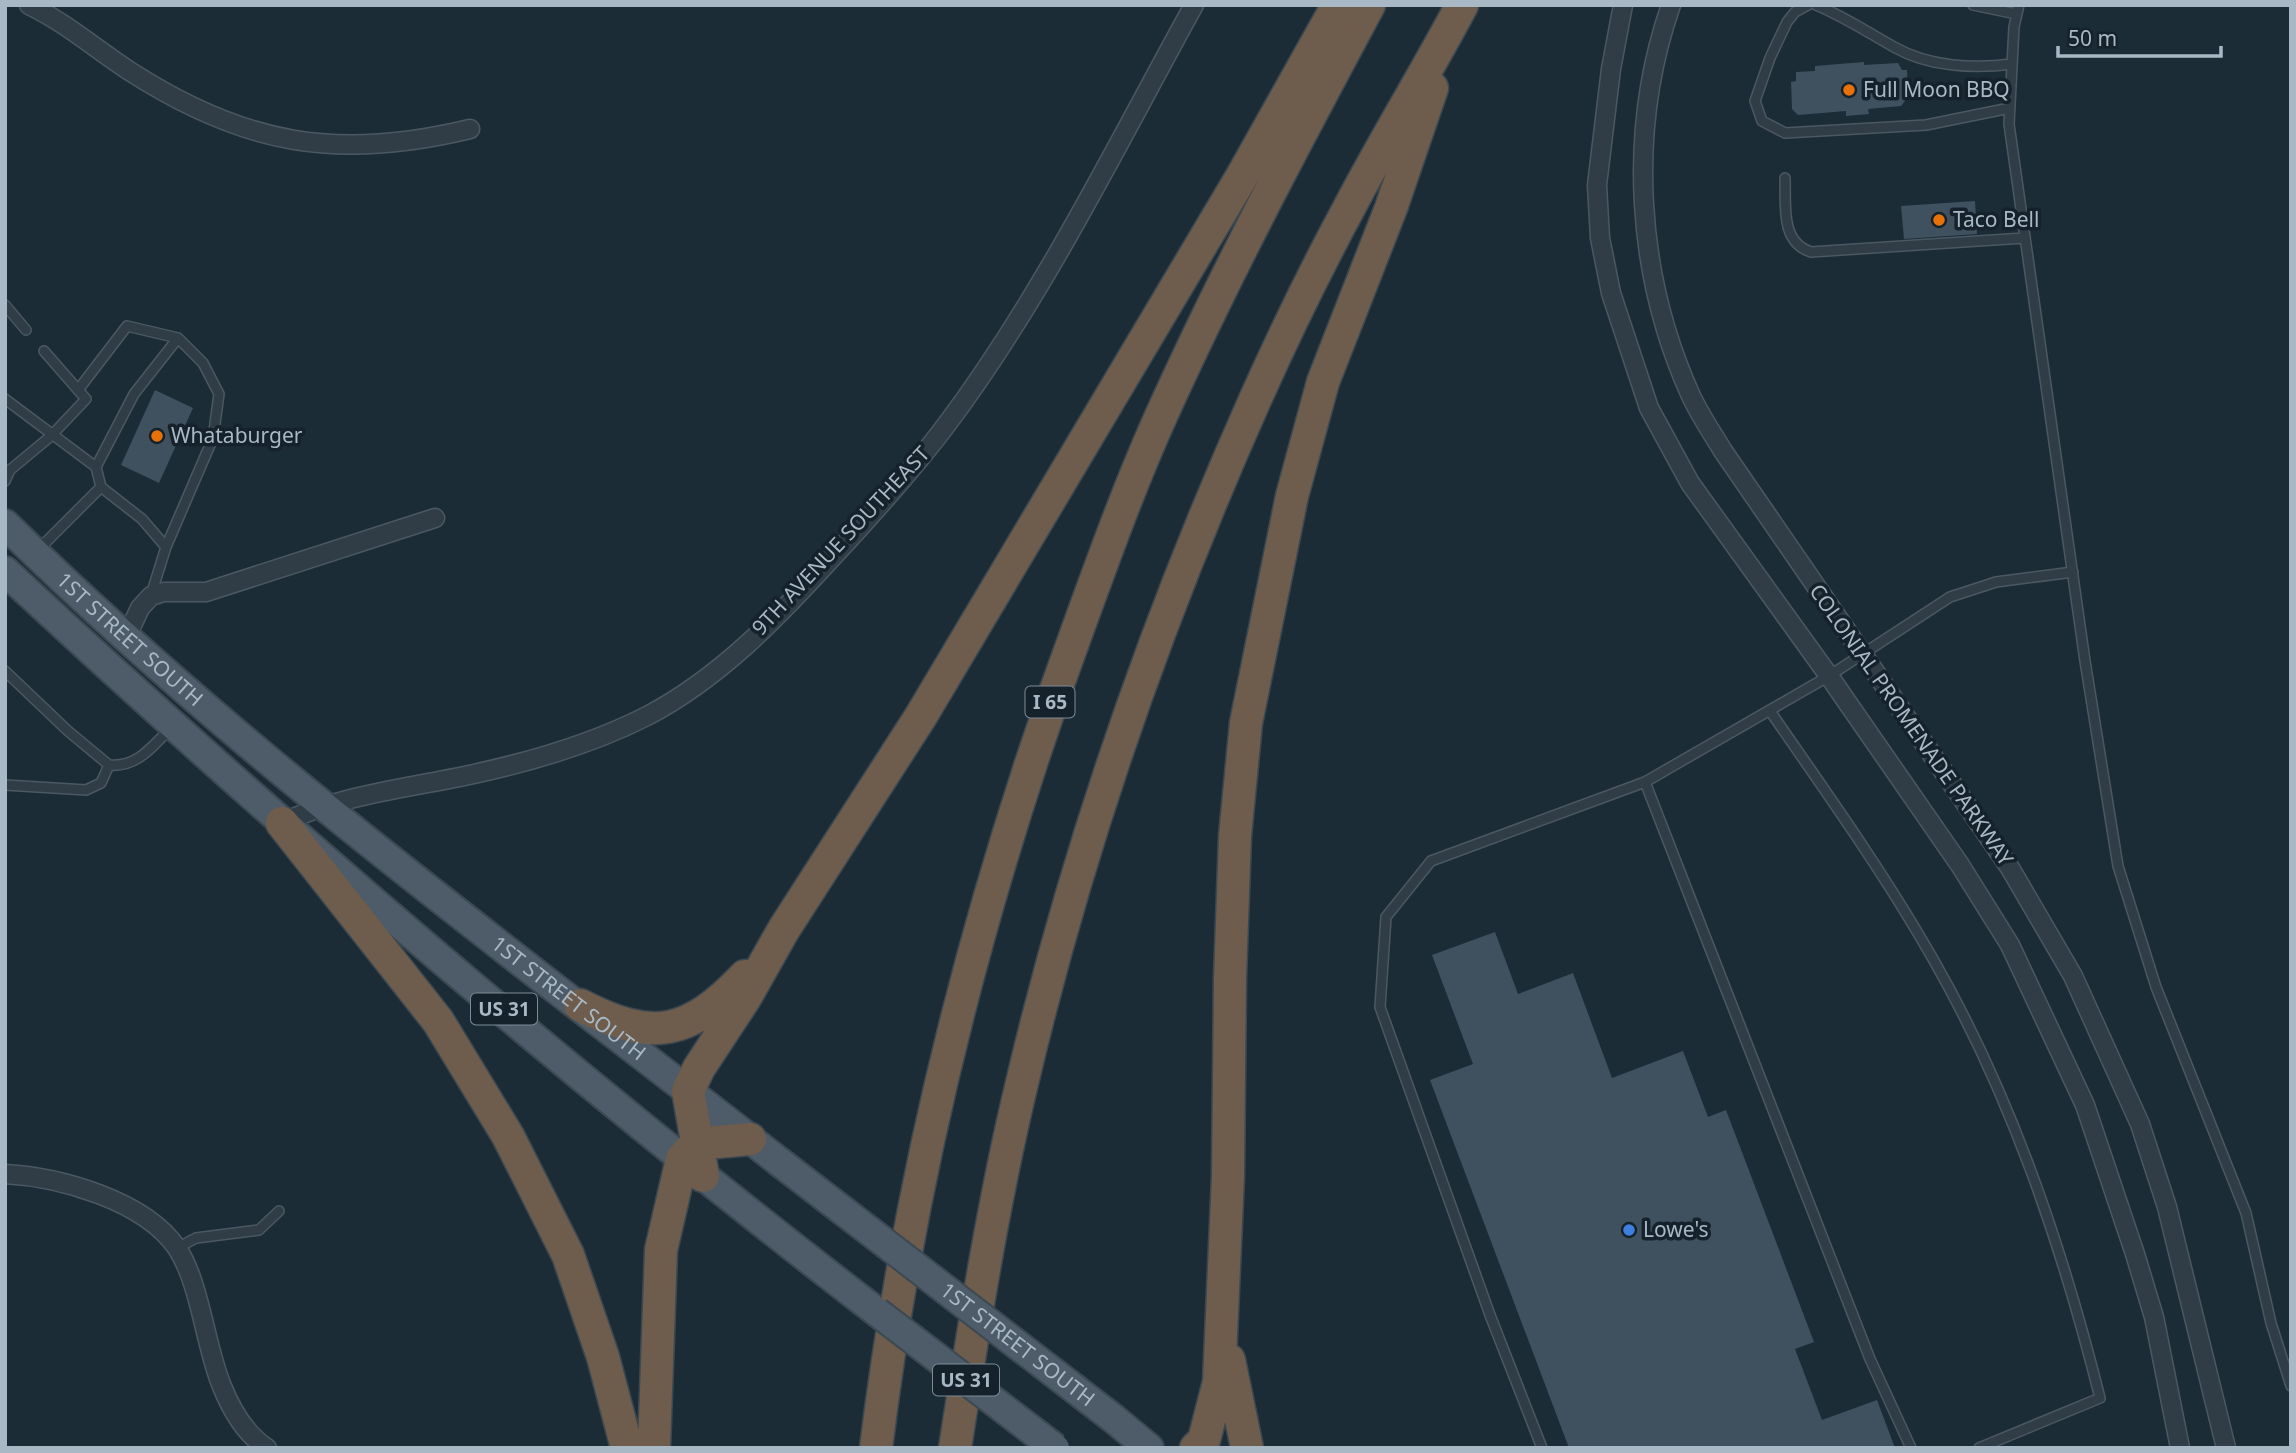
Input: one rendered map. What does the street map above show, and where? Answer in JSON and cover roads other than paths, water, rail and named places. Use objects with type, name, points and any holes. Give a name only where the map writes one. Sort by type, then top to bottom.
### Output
[{"type":"highway","points":[[702,1169],[688,1091],[777,942],[884,777],[1014,562],[1241,178],[1338,5]]},
{"type":"highway","name":"I 65","points":[[876,1448],[916,1196],[938,1097],[992,889],[1049,706],[1157,425],[1266,197],[1368,5]]},
{"type":"highway","points":[[1196,1448],[1204,1440],[1219,1382],[1228,1176],[1235,849],[1246,723],[1292,496],[1323,382],[1391,208],[1460,9]]},
{"type":"highway","points":[[955,1448],[986,1254],[1022,1083],[1061,932],[1114,756],[1179,582],[1255,399],[1349,207],[1460,9]]},
{"type":"highway","points":[[282,822],[439,1021],[508,1136],[568,1255],[603,1357],[626,1448]]},
{"type":"highway","points":[[580,1005],[615,1023],[654,1028],[688,1022],[729,993],[777,942]]},
{"type":"highway","points":[[653,1448],[661,1250],[702,1169],[750,1139]]},
{"type":"highway","points":[[1222,1317],[1238,1419],[1247,1448]]},
{"type":"main road","name":"1ST STREET SOUTH","points":[[5,524],[126,638],[322,804],[1149,1448]]},
{"type":"main road","name":"1ST STREET SOUTH","points":[[5,571],[282,822],[702,1169],[1055,1448]]},
{"type":"street","points":[[29,5],[184,103],[242,128],[286,141],[325,145],[387,142],[437,137],[470,129]]},
{"type":"street","name":"9TH AVENUE SOUTHEAST","points":[[282,822],[322,804],[513,765],[605,735],[648,715],[692,689],[769,623],[889,496],[948,423],[1045,273],[1194,5]]},
{"type":"street","name":"COLONIAL PROMENADE PARKWAY","points":[[1623,5],[1611,69],[1597,185],[1600,238],[1622,331],[1649,408],[1690,482],[1829,676],[1959,865],[2010,945],[2085,1105],[2154,1317],[2180,1448]]},
{"type":"street","name":"COLONIAL PROMENADE PARKWAY","points":[[1671,5],[1652,77],[1643,158],[1644,214],[1653,282],[1665,329],[1691,397],[1723,452],[2010,868],[2085,1001],[2140,1124],[2167,1207],[2225,1448]]},
{"type":"street","points":[[126,638],[140,608],[151,596],[164,592],[206,592],[435,518]]},
{"type":"street","points":[[5,1174],[50,1178],[96,1192],[145,1219],[177,1248],[228,1402],[245,1427],[267,1448]]},
{"type":"lane","points":[[1808,5],[1795,12],[1787,22],[1770,58],[1755,101],[1762,121],[1785,134],[1926,125],[2010,108]]},
{"type":"lane","points":[[1816,5],[1851,19],[1896,48],[1940,63],[1980,68],[2012,64]]},
{"type":"lane","points":[[1973,5],[2018,10],[2009,124],[2118,866],[2156,987],[2246,1213],[2271,1324],[2291,1386]]},
{"type":"lane","points":[[1785,178],[1788,231],[1796,244],[1811,252],[2024,238]]},
{"type":"lane","points":[[5,305],[26,330]]},
{"type":"lane","points":[[78,390],[127,326],[178,338],[203,363],[219,394],[213,438],[166,547],[151,596]]},
{"type":"lane","points":[[96,467],[134,394],[178,338]]},
{"type":"lane","points":[[5,481],[10,470],[51,436],[86,399],[44,351]]},
{"type":"lane","points":[[5,399],[51,436],[96,467],[101,486],[142,519],[166,547]]},
{"type":"lane","points":[[35,553],[101,486]]},
{"type":"lane","points":[[1542,1448],[1490,1315],[1380,1007],[1386,916],[1431,861],[1645,782],[1829,676],[1950,597],[1996,582],[2073,572]]},
{"type":"lane","points":[[5,671],[68,731],[109,765],[124,765],[140,759],[174,725]]},
{"type":"lane","points":[[1770,711],[1850,827],[1933,959],[2008,1109],[2076,1301],[2100,1398],[1979,1448]]},
{"type":"lane","points":[[5,785],[95,788],[101,783],[109,765]]},
{"type":"lane","points":[[1645,782],[1866,1348],[1911,1448]]},
{"type":"lane","points":[[177,1248],[196,1238],[231,1236],[259,1230],[279,1211]]},
{"type":"place","name":"Full Moon BBQ","points":[[1849,90]]},
{"type":"place","name":"Taco Bell","points":[[1939,220]]},
{"type":"place","name":"Whataburger","points":[[157,436]]},
{"type":"place","name":"Lowe's","points":[[1629,1230]]}]
